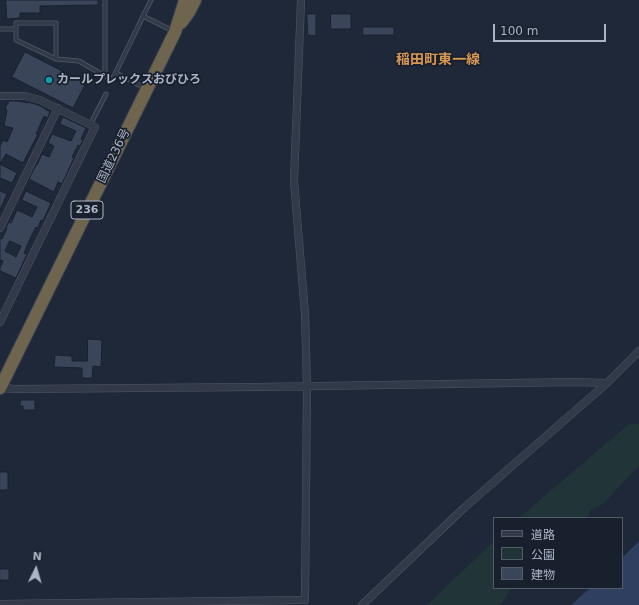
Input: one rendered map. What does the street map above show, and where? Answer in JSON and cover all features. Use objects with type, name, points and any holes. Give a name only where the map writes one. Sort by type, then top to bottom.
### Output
[{"type":"highway","name":"国道236号","points":[[175,32],[182,7],[186,0]]},
{"type":"highway","name":"国道236号","points":[[0,388],[175,32],[189,12],[195,0]]},
{"type":"street","points":[[0,604],[238,603],[306,600],[307,386],[305,314],[294,181],[301,0]]},
{"type":"street","points":[[0,96],[26,96],[40,100],[95,127],[0,322]]},
{"type":"street","points":[[0,228],[58,108]]},
{"type":"street","points":[[362,605],[465,507],[607,383],[639,351]]},
{"type":"street","points":[[0,388],[258,387],[574,382],[607,383]]},
{"type":"lane","points":[[104,0],[105,76]]},
{"type":"lane","points":[[56,59],[56,23],[16,23],[16,40],[56,59],[79,61],[112,80],[151,0]]},
{"type":"lane","points":[[144,16],[175,32]]},
{"type":"lane","points":[[0,29],[16,29]]},
{"type":"lane","points":[[116,73],[147,89]]},
{"type":"lane","points":[[90,124],[106,94]]},
{"type":"green space","points":[[629,424],[639,424],[639,466],[603,504],[589,511],[589,517],[520,517]]},
{"type":"green space","points":[[493,542],[493,589],[511,589],[499,605],[427,605]]},
{"type":"water","points":[[639,541],[639,605],[571,605],[589,589],[623,589],[623,557]]},
{"type":"building","points":[[6,0],[98,0],[98,5],[40,6],[40,13],[20,13],[20,18],[7,19]]},
{"type":"building","points":[[307,14],[316,14],[316,36],[308,35]]},
{"type":"building","points":[[331,14],[351,14],[351,29],[331,29]]},
{"type":"building","points":[[363,27],[394,27],[394,35],[363,35]]},
{"type":"building","name":"カールプレックスおびひろ","points":[[25,52],[86,83],[73,108],[12,77]]},
{"type":"building","points":[[8,101],[28,102],[50,111],[48,118],[44,116],[36,134],[38,134],[23,163],[6,154],[0,164],[0,146],[3,140],[7,142],[13,128],[4,126],[7,110],[5,109]]},
{"type":"building","points":[[63,117],[86,128],[81,139],[83,140],[80,146],[78,145],[72,157],[74,158],[62,184],[58,182],[54,192],[29,179],[42,154],[49,157],[54,146],[48,143],[52,134],[71,141],[76,131],[60,124]]},
{"type":"building","points":[[0,164],[17,173],[12,183],[0,178]]},
{"type":"building","points":[[0,191],[7,194],[0,210]]},
{"type":"building","points":[[26,191],[51,203],[43,221],[41,220],[38,228],[36,227],[29,241],[24,253],[27,254],[16,278],[0,271],[3,261],[0,261],[0,238],[2,239],[7,228],[6,227],[9,222],[11,223],[17,210],[32,217],[37,207],[22,200]],"holes":[[[10,241],[21,246],[16,257],[5,251]]]},
{"type":"building","points":[[88,339],[102,340],[101,367],[93,366],[92,378],[82,378],[82,368],[54,367],[55,355],[72,356],[72,361],[87,361]]},
{"type":"building","points":[[21,400],[35,400],[35,410],[23,410],[23,406],[20,406]]},
{"type":"building","points":[[0,472],[8,472],[8,490],[0,490]]},
{"type":"building","points":[[0,569],[9,569],[9,580],[0,580]]},
{"type":"place","name":"カールプレックスおびひろ","points":[[49,80]]},
{"type":"district","name":"稲田町東一線","points":[[438,60]]}]
